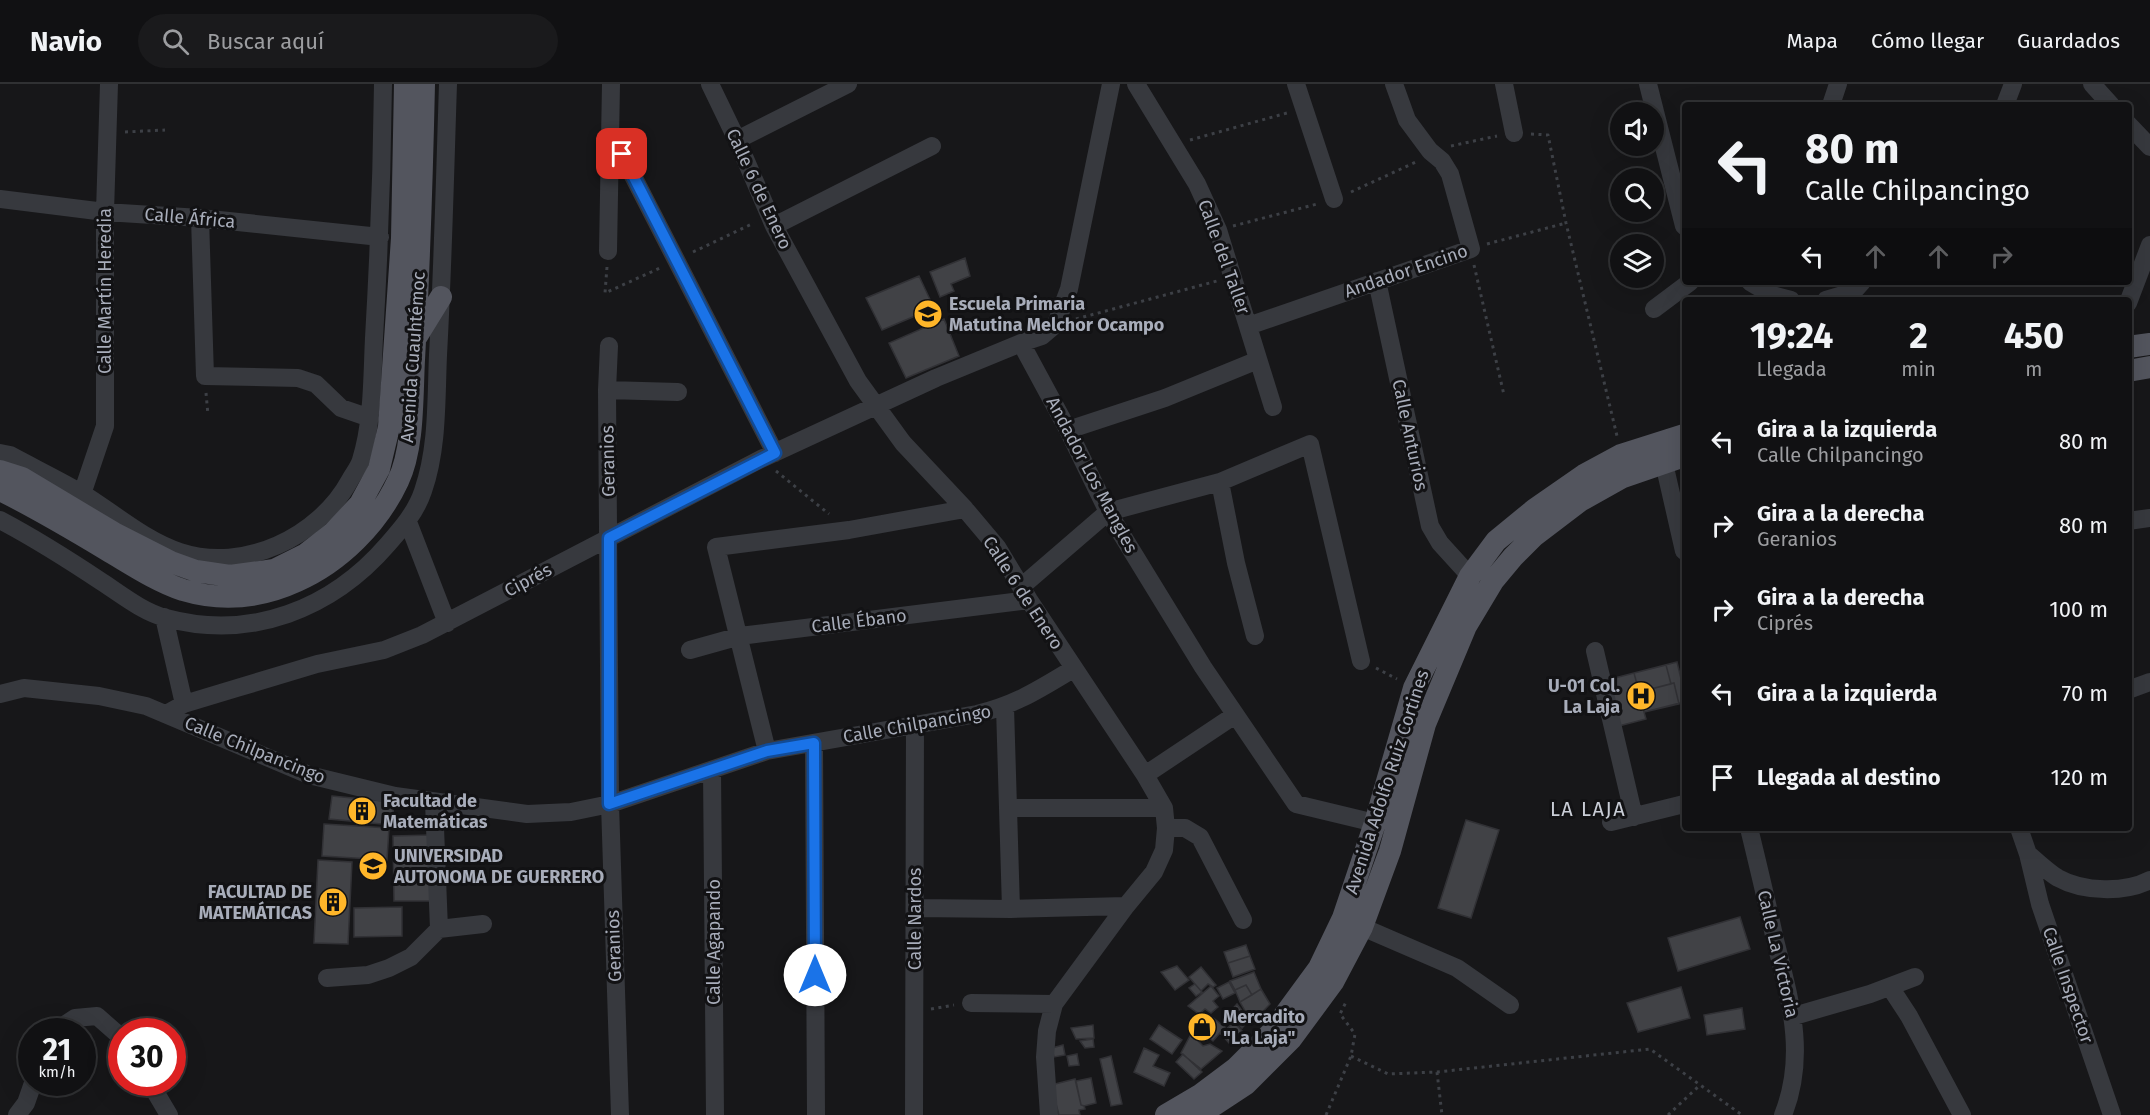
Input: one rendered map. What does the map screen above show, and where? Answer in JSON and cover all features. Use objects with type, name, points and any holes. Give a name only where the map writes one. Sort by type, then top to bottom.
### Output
[{"type":"main road","name":"Avenida Cuauhtémoc","points":[[0,471],[22,478],[114,533],[171,562],[196,571],[230,576],[274,570],[306,554],[333,533],[360,504],[379,470],[389,427],[402,238],[405,84]]},
{"type":"main road","name":"Avenida Cuauhtémoc","points":[[0,490],[40,510],[153,577],[182,590],[204,594],[239,598],[282,588],[316,573],[347,549],[376,518],[399,480],[410,440],[421,237],[424,84]]},
{"type":"main road","points":[[415,340],[441,297]]},
{"type":"main road","points":[[2132,346],[2150,344]]},
{"type":"main road","points":[[2132,370],[2150,368]]},
{"type":"main road","name":"Avenida Adolfo Ruiz Cortines","points":[[1199,1115],[1246,1084],[1291,1039],[1333,982],[1362,927],[1390,851],[1425,724],[1466,626],[1493,581],[1513,556],[1534,536],[1580,501],[1670,454],[1682,438]]},
{"type":"main road","name":"Avenida Adolfo Ruiz Cortines","points":[[1166,1115],[1200,1095],[1236,1068],[1272,1032],[1319,968],[1343,918],[1375,823],[1414,688],[1470,576],[1497,540],[1535,509],[1584,475],[1621,455],[1670,454]]},
{"type":"street","name":"Calle Martín Heredia","points":[[82,494],[105,426],[105,212],[109,84]]},
{"type":"street","points":[[0,453],[82,494],[153,540],[180,552],[236,557],[264,550],[295,537],[319,520],[343,493],[360,461],[370,418],[380,237],[383,84]]},
{"type":"street","points":[[0,520],[32,537],[135,603],[164,617],[212,626],[255,623],[301,610],[340,589],[376,558],[408,522],[423,492],[433,454],[448,84]]},
{"type":"street","points":[[608,251],[611,84]]},
{"type":"street","name":"Calle 6 de Enero","points":[[710,84],[772,221],[858,381],[903,443],[997,547],[1164,808],[1166,828],[1164,850],[1154,872],[1054,1004],[1047,1031],[1045,1057],[1049,1115]]},
{"type":"street","points":[[737,140],[848,84]]},
{"type":"street","points":[[1056,324],[1069,289],[1111,84]]},
{"type":"street","name":"Calle del Taller","points":[[1136,84],[1173,144],[1218,230],[1273,407]]},
{"type":"street","points":[[1296,84],[1334,199]]},
{"type":"street","points":[[1394,84],[1407,120],[1430,151],[1442,161],[1450,174],[1471,249]]},
{"type":"street","points":[[1504,84],[1514,133]]},
{"type":"street","points":[[1648,84],[1682,218]]},
{"type":"street","points":[[1832,102],[1838,84]]},
{"type":"street","points":[[2006,102],[2013,84]]},
{"type":"street","points":[[2092,84],[2108,102]]},
{"type":"street","points":[[2132,127],[2150,147]]},
{"type":"street","points":[[610,133],[677,260],[768,456]]},
{"type":"street","points":[[772,221],[932,146]]},
{"type":"street","name":"Calle África","points":[[0,199],[105,212],[200,218],[380,237]]},
{"type":"street","points":[[200,218],[205,376],[298,378],[316,384],[341,408],[370,418]]},
{"type":"street","points":[[2130,297],[2150,245]]},
{"type":"street","name":"Andador Encino","points":[[1248,326],[1471,249]]},
{"type":"street","name":"Calle Anturios","points":[[1377,281],[1430,526],[1440,543],[1470,576]]},
{"type":"street","points":[[1654,309],[1686,285]]},
{"type":"street","points":[[1755,285],[1780,297]]},
{"type":"street","points":[[1834,297],[1855,289]]},
{"type":"street","name":"Ciprés","points":[[166,714],[184,704],[317,664],[384,650],[422,635],[768,456],[936,378],[1042,336],[1056,324]]},
{"type":"street","name":"Andador Los Mangles","points":[[1021,343],[1068,430],[1108,512],[1203,667],[1296,804],[1375,823]]},
{"type":"street","name":"Geranios","points":[[609,346],[607,390],[609,804],[620,1115]]},
{"type":"street","points":[[1068,430],[1165,398],[1258,360]]},
{"type":"street","points":[[607,390],[678,392]]},
{"type":"street","points":[[1025,594],[1108,512],[1220,482],[1310,444],[1361,661]]},
{"type":"street","points":[[1670,454],[1682,537]]},
{"type":"street","points":[[1220,482],[1236,563],[1255,636]]},
{"type":"street","points":[[767,751],[716,547],[849,530],[965,509]]},
{"type":"street","points":[[2132,520],[2150,518]]},
{"type":"street","points":[[408,522],[447,623]]},
{"type":"street","name":"Calle Ébano","points":[[690,650],[740,636],[1025,594]]},
{"type":"street","points":[[164,617],[184,704]]},
{"type":"street","points":[[1595,651],[1634,817]]},
{"type":"street","name":"Calle Chilpancingo","points":[[0,694],[24,688],[99,696],[146,706],[309,775],[394,796],[527,814],[571,812],[609,804],[767,751],[1005,707],[1028,697],[1073,669]]},
{"type":"street","points":[[2132,689],[2150,682]]},
{"type":"street","points":[[1005,707],[1011,909]]},
{"type":"street","points":[[1145,775],[1235,715]]},
{"type":"street","name":"Calle Nardos","points":[[914,1115],[915,724]]},
{"type":"street","points":[[814,743],[816,1115]]},
{"type":"street","name":"Calle Agapando","points":[[712,770],[715,1115]]},
{"type":"street","points":[[434,802],[439,929]]},
{"type":"street","points":[[1611,822],[1682,805]]},
{"type":"street","points":[[1008,808],[1164,808]]},
{"type":"street","points":[[1166,828],[1185,828],[1200,837],[1243,920]]},
{"type":"street","name":"Calle La Victoria","points":[[1750,831],[1794,1016],[1796,1062],[1791,1095],[1783,1115]]},
{"type":"street","name":"Calle Inspector","points":[[2020,831],[2040,904],[2112,1115]]},
{"type":"street","points":[[2028,854],[2059,878],[2086,888],[2120,889],[2150,880]]},
{"type":"street","points":[[915,908],[1011,909],[1126,906]]},
{"type":"street","points":[[327,978],[368,975],[389,968],[411,957],[439,929],[483,924]]},
{"type":"street","points":[[1362,927],[1457,968],[1510,1005]]},
{"type":"street","points":[[1794,1016],[1890,987],[1915,977]]},
{"type":"street","points":[[1890,987],[1909,1016],[1962,1115]]},
{"type":"street","points":[[971,1003],[1054,1004]]},
{"type":"street","points":[[75,1018],[97,1016],[108,1026]]},
{"type":"street","points":[[17,1115],[28,1096]]},
{"type":"street","points":[[158,1096],[169,1115]]},
{"type":"path","points":[[1173,144],[1304,108]]},
{"type":"path","points":[[106,132],[165,130]]},
{"type":"path","points":[[1430,151],[1514,133],[1548,135],[1566,223],[1621,455]]},
{"type":"path","points":[[608,251],[605,293],[772,221]]},
{"type":"path","name":"Andador Encino","points":[[1471,249],[1566,223]]},
{"type":"path","points":[[1471,249],[1504,395]]},
{"type":"path","points":[[1056,324],[1233,277]]},
{"type":"path","points":[[768,456],[849,530]]},
{"type":"path","points":[[1361,661],[1414,688]]},
{"type":"path","points":[[1326,1115],[1351,1056],[1355,1034],[1340,1014],[1350,995]]},
{"type":"path","points":[[914,1011],[971,1003]]},
{"type":"path","points":[[1351,1056],[1388,1074],[1437,1072],[1650,1049],[1742,1115]]},
{"type":"path","points":[[1437,1072],[1442,1115]]},
{"type":"path","points":[[1668,1115],[1700,1085]]},
{"type":"building","points":[[965,258],[970,276],[951,284],[954,291],[940,297],[930,272]]},
{"type":"building","points":[[919,276],[934,308],[882,330],[866,298]]},
{"type":"building","points":[[944,319],[959,356],[906,378],[889,343]]},
{"type":"building","name":"U-01 Col. La Laja","points":[[1677,662],[1682,683],[1682,702],[1644,712],[1646,719],[1607,729],[1595,683]]},
{"type":"building","points":[[1666,665],[1671,684],[1639,692],[1634,673]]},
{"type":"building","points":[[1674,683],[1679,704],[1644,712],[1639,692]]},
{"type":"building","name":"Facultad de Matemáticas","points":[[332,796],[394,802],[392,825],[329,819]]},
{"type":"building","points":[[1466,820],[1499,830],[1471,918],[1438,908]]},
{"type":"building","name":"FACULTAD DE MATEMÁTICAS","points":[[324,824],[389,828],[387,860],[322,856]]},
{"type":"building","name":"FACULTAD DE MATEMÁTICAS","points":[[431,835],[432,901],[394,901],[393,836]]},
{"type":"building","name":"FACULTAD DE MATEMÁTICAS","points":[[318,860],[352,862],[348,944],[314,943]]},
{"type":"building","name":"FACULTAD DE MATEMÁTICAS","points":[[402,907],[402,936],[354,937],[354,908]]},
{"type":"building","points":[[1740,917],[1750,949],[1678,971],[1668,938]]},
{"type":"building","points":[[1246,945],[1250,956],[1228,963],[1224,952]]},
{"type":"building","points":[[1250,956],[1255,969],[1233,977],[1228,963]]},
{"type":"building","points":[[1177,966],[1189,980],[1175,990],[1161,972]]},
{"type":"building","points":[[1201,967],[1216,985],[1213,987],[1208,984],[1201,991],[1189,977]]},
{"type":"building","points":[[1254,972],[1261,989],[1252,995],[1246,985],[1235,990],[1230,981]]},
{"type":"building","points":[[1229,982],[1235,993],[1223,999],[1217,988]]},
{"type":"building","points":[[1195,984],[1202,992],[1196,996],[1189,988]]},
{"type":"building","points":[[1246,985],[1252,995],[1240,1002],[1235,990]]},
{"type":"building","points":[[1211,986],[1219,996],[1213,1001],[1218,1007],[1211,1013],[1205,1009],[1199,1014],[1188,1006]]},
{"type":"building","points":[[1681,987],[1690,1018],[1638,1032],[1627,1003]]},
{"type":"building","points":[[1261,989],[1270,1004],[1252,1023],[1240,1002]]},
{"type":"building","points":[[1237,1004],[1249,1020],[1242,1028],[1229,1013]]},
{"type":"building","points":[[1742,1008],[1745,1029],[1707,1035],[1704,1015]]},
{"type":"building","points":[[1208,1014],[1225,1027],[1213,1041],[1197,1027]]},
{"type":"building","points":[[1234,1022],[1242,1031],[1229,1043],[1221,1034]]},
{"type":"building","points":[[1093,1025],[1094,1038],[1076,1039],[1071,1028]]},
{"type":"building","points":[[1159,1025],[1182,1040],[1172,1054],[1150,1039]]},
{"type":"building","points":[[1191,1034],[1203,1046],[1210,1044],[1222,1051],[1201,1069],[1181,1053]]},
{"type":"building","points":[[1093,1039],[1094,1047],[1085,1048],[1080,1041]]},
{"type":"building","points":[[1063,1045],[1065,1055],[1054,1057],[1052,1048]]},
{"type":"building","points":[[1144,1048],[1159,1055],[1153,1066],[1170,1073],[1164,1086],[1134,1072]]},
{"type":"building","points":[[1077,1054],[1079,1065],[1069,1066],[1067,1056]]},
{"type":"building","points":[[1183,1054],[1202,1072],[1194,1079],[1176,1062]]},
{"type":"building","points":[[1111,1056],[1122,1104],[1111,1106],[1100,1059]]},
{"type":"building","points":[[1091,1078],[1096,1103],[1084,1106],[1081,1105],[1076,1081]]},
{"type":"building","points":[[1075,1079],[1081,1105],[1085,1109],[1079,1110],[1080,1115],[1059,1115],[1051,1085]]},
{"type":"place","name":"Escuela Primaria Matutina Melchor Ocampo","points":[[928,314]]},
{"type":"place","name":"U-01 Col. La Laja","points":[[1641,696]]},
{"type":"place","name":"Facultad de Matemáticas","points":[[362,811]]},
{"type":"place","name":"UNIVERSIDAD AUTONOMA DE GUERRERO","points":[[373,866]]},
{"type":"place","name":"FACULTAD DE MATEMÁTICAS","points":[[333,902]]},
{"type":"place","name":"Mercadito \"La Laja\"","points":[[1202,1027]]},
{"type":"district","name":"LA LAJA","points":[[1588,809]]},
{"type":"route","points":[[622,154],[775,453],[609,538],[609,804],[767,751],[814,743],[815,975]]}]
